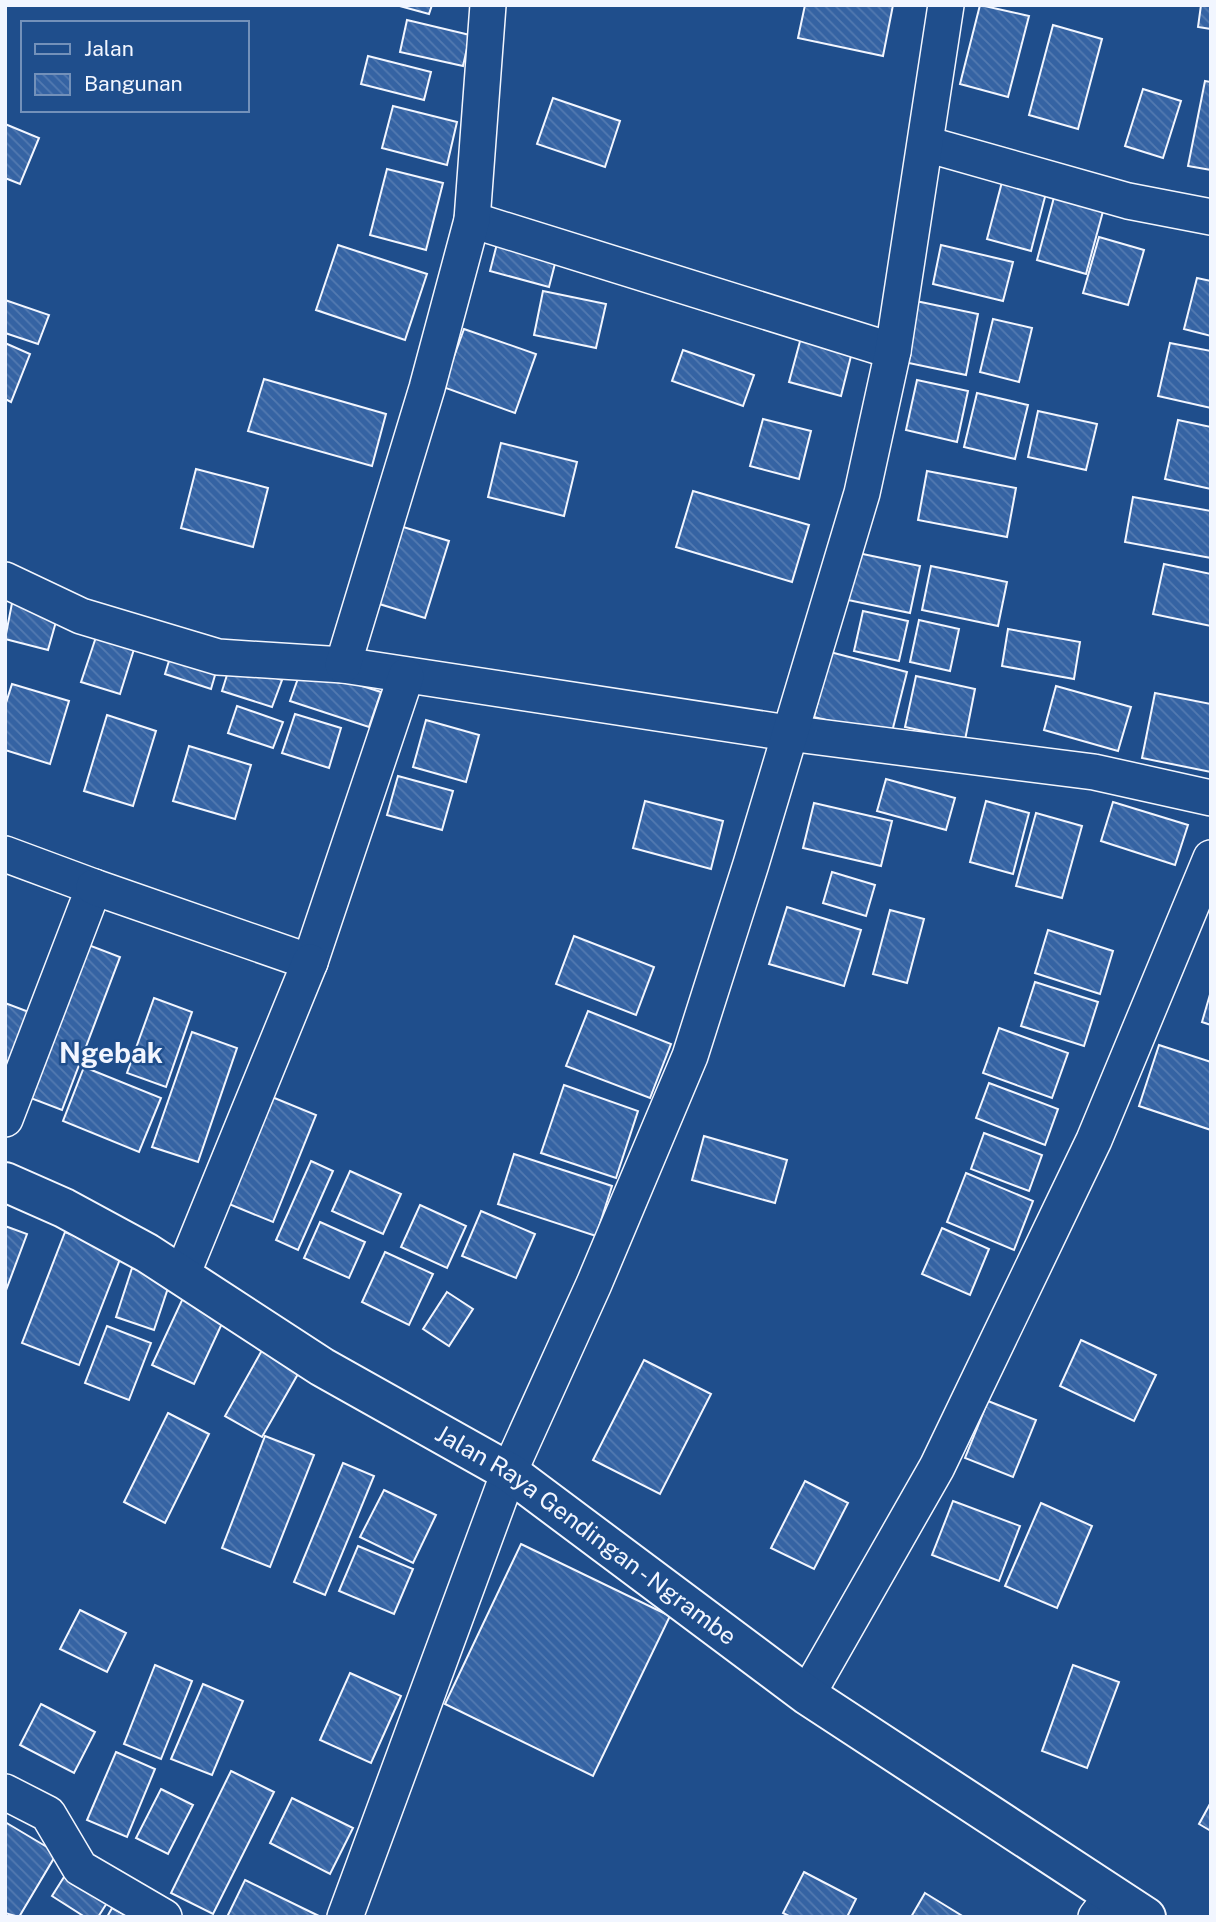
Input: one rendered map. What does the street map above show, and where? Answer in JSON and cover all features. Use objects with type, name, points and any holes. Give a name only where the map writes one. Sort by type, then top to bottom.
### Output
[{"type":"main road","name":"Jalan Raya Gendingan - Ngrambe","points":[[5,1182],[64,1208],[182,1275],[322,1367],[509,1472],[807,1695],[1105,1906],[1146,1917]]},
{"type":"street","points":[[343,665],[427,388],[472,220],[488,5]]},
{"type":"street","points":[[345,1917],[509,1472],[594,1284],[690,1056],[862,493],[893,351],[946,5]]},
{"type":"street","points":[[926,144],[1128,201],[1211,217]]},
{"type":"street","points":[[472,220],[893,351]]},
{"type":"street","points":[[5,580],[81,616],[205,654],[262,662],[343,665],[788,733],[1094,772],[1211,798]]},
{"type":"street","points":[[182,1275],[310,962],[406,676]]},
{"type":"street","points":[[5,854],[310,962]]},
{"type":"street","points":[[807,1695],[937,1467],[1094,1140],[1211,858]]},
{"type":"street","points":[[5,1119],[94,887]]},
{"type":"street","points":[[5,1792],[48,1814],[80,1868],[164,1917]]},
{"type":"building","points":[[396,5],[432,5],[429,14]]},
{"type":"building","points":[[805,5],[893,5],[883,56],[798,38]]},
{"type":"building","points":[[980,5],[1029,16],[1008,97],[960,84]]},
{"type":"building","points":[[1201,5],[1211,5],[1211,29],[1198,27]]},
{"type":"building","points":[[407,20],[470,35],[463,66],[400,52]]},
{"type":"building","points":[[1053,25],[1102,39],[1078,129],[1029,115]]},
{"type":"building","points":[[368,56],[431,72],[424,100],[361,84]]},
{"type":"building","points":[[1205,81],[1211,82],[1211,170],[1188,166]]},
{"type":"building","points":[[1143,89],[1181,101],[1163,158],[1125,146]]},
{"type":"building","points":[[553,98],[620,121],[605,167],[537,144]]},
{"type":"building","points":[[393,106],[457,122],[447,165],[382,148]]},
{"type":"building","points":[[5,124],[39,138],[20,184],[5,178]]},
{"type":"building","points":[[387,169],[443,183],[426,250],[370,235]]},
{"type":"building","points":[[1002,182],[1046,193],[1031,251],[987,239]]},
{"type":"building","points":[[1056,190],[1105,204],[1086,274],[1037,260]]},
{"type":"building","points":[[499,236],[558,252],[549,287],[490,271]]},
{"type":"building","points":[[1099,237],[1144,250],[1128,305],[1083,293]]},
{"type":"building","points":[[338,245],[427,274],[405,340],[316,310]]},
{"type":"building","points":[[941,245],[1013,262],[1003,301],[933,284]]},
{"type":"building","points":[[1197,278],[1211,281],[1211,336],[1184,329]]},
{"type":"building","points":[[543,291],[606,304],[596,348],[534,335]]},
{"type":"building","points":[[5,300],[49,315],[38,344],[5,333]]},
{"type":"building","points":[[916,301],[978,314],[966,375],[904,362]]},
{"type":"building","points":[[993,319],[1032,328],[1019,382],[980,372]]},
{"type":"building","points":[[464,329],[536,354],[515,413],[443,387]]},
{"type":"building","points":[[802,334],[853,348],[841,396],[789,382]]},
{"type":"building","points":[[5,343],[30,354],[11,402],[5,399]]},
{"type":"building","points":[[1170,343],[1211,351],[1211,408],[1158,396]]},
{"type":"building","points":[[683,350],[754,375],[743,406],[672,381]]},
{"type":"building","points":[[264,379],[386,414],[372,466],[248,431]]},
{"type":"building","points":[[917,380],[968,391],[957,442],[906,430]]},
{"type":"building","points":[[977,393],[1028,405],[1015,459],[964,447]]},
{"type":"building","points":[[1038,411],[1097,424],[1086,470],[1028,457]]},
{"type":"building","points":[[763,419],[811,431],[799,479],[750,466]]},
{"type":"building","points":[[1178,420],[1211,427],[1211,489],[1165,479]]},
{"type":"building","points":[[501,443],[577,462],[564,516],[488,497]]},
{"type":"building","points":[[196,469],[268,488],[253,547],[181,528]]},
{"type":"building","points":[[927,471],[1016,488],[1007,537],[918,520]]},
{"type":"building","points":[[693,491],[809,525],[792,582],[676,547]]},
{"type":"building","points":[[1133,497],[1211,511],[1211,558],[1125,542]]},
{"type":"building","points":[[400,526],[449,541],[425,618],[376,603]]},
{"type":"building","points":[[858,553],[920,566],[910,613],[848,600]]},
{"type":"building","points":[[1164,564],[1211,574],[1211,626],[1153,614]]},
{"type":"building","points":[[931,566],[1007,582],[998,626],[922,610]]},
{"type":"building","points":[[13,598],[59,611],[48,650],[5,639]]},
{"type":"building","points":[[863,611],[908,621],[899,661],[854,651]]},
{"type":"building","points":[[919,620],[959,629],[950,671],[910,662]]},
{"type":"building","points":[[1008,629],[1080,642],[1074,679],[1002,666]]},
{"type":"building","points":[[97,634],[135,646],[120,694],[81,682]]},
{"type":"building","points":[[172,651],[218,665],[211,689],[165,674]]},
{"type":"building","points":[[830,652],[907,672],[891,736],[814,717]]},
{"type":"building","points":[[231,662],[282,680],[272,707],[222,691]]},
{"type":"building","points":[[302,667],[381,692],[369,727],[290,701]]},
{"type":"building","points":[[916,676],[975,689],[965,740],[905,727]]},
{"type":"building","points":[[12,684],[69,701],[50,764],[5,750],[5,706]]},
{"type":"building","points":[[1056,686],[1131,707],[1118,751],[1044,730]]},
{"type":"building","points":[[1155,693],[1211,704],[1211,772],[1142,758]]},
{"type":"building","points":[[237,706],[283,722],[273,748],[228,733]]},
{"type":"building","points":[[295,714],[341,728],[329,768],[282,753]]},
{"type":"building","points":[[107,715],[156,731],[133,806],[84,791]]},
{"type":"building","points":[[426,720],[479,735],[466,782],[413,767]]},
{"type":"building","points":[[189,746],[251,765],[235,819],[173,801]]},
{"type":"building","points":[[398,776],[453,791],[442,830],[387,815]]},
{"type":"building","points":[[886,779],[955,798],[946,830],[877,811]]},
{"type":"building","points":[[645,801],[723,821],[711,869],[633,848]]},
{"type":"building","points":[[986,801],[1029,813],[1013,874],[970,862]]},
{"type":"building","points":[[1113,802],[1188,825],[1175,865],[1101,841]]},
{"type":"building","points":[[814,803],[892,821],[881,866],[803,848]]},
{"type":"building","points":[[1036,813],[1082,826],[1062,898],[1016,886]]},
{"type":"building","points":[[832,872],[875,885],[866,916],[823,903]]},
{"type":"building","points":[[787,907],[861,930],[844,986],[769,964]]},
{"type":"building","points":[[890,910],[924,919],[907,983],[873,974]]},
{"type":"building","points":[[1048,930],[1113,951],[1100,994],[1035,973]]},
{"type":"building","points":[[574,936],[654,967],[636,1015],[556,984]]},
{"type":"building","points":[[78,941],[120,957],[62,1110],[20,1094]]},
{"type":"building","points":[[1035,982],[1098,1002],[1084,1046],[1021,1026]]},
{"type":"building","points":[[1211,991],[1211,1025],[1202,1022]]},
{"type":"building","points":[[154,998],[192,1012],[166,1087],[127,1073]]},
{"type":"building","points":[[5,1003],[37,1015],[5,1091]]},
{"type":"building","points":[[588,1011],[671,1044],[650,1098],[566,1066]]},
{"type":"building","points":[[999,1028],[1068,1053],[1052,1098],[983,1073]]},
{"type":"building","points":[[192,1032],[237,1048],[198,1162],[152,1147]]},
{"type":"building","points":[[1159,1045],[1211,1062],[1211,1130],[1139,1106]]},
{"type":"building","points":[[84,1067],[161,1098],[139,1152],[63,1121]]},
{"type":"building","points":[[989,1083],[1058,1109],[1045,1145],[976,1118]]},
{"type":"building","points":[[564,1085],[638,1111],[616,1178],[541,1153]]},
{"type":"building","points":[[272,1097],[316,1115],[273,1222],[229,1204]]},
{"type":"building","points":[[984,1133],[1042,1155],[1029,1191],[971,1169]]},
{"type":"building","points":[[704,1136],[787,1160],[775,1203],[692,1180]]},
{"type":"building","points":[[514,1154],[612,1186],[596,1236],[498,1204]]},
{"type":"building","points":[[311,1161],[333,1171],[298,1250],[276,1240]]},
{"type":"building","points":[[350,1171],[401,1194],[383,1234],[332,1211]]},
{"type":"building","points":[[966,1173],[1033,1201],[1014,1250],[947,1222]]},
{"type":"building","points":[[420,1205],[466,1226],[447,1268],[401,1247]]},
{"type":"building","points":[[481,1211],[535,1234],[516,1278],[462,1256]]},
{"type":"building","points":[[320,1222],[365,1242],[349,1278],[304,1258]]},
{"type":"building","points":[[5,1226],[27,1234],[5,1293]]},
{"type":"building","points":[[942,1228],[989,1249],[970,1295],[922,1274]]},
{"type":"building","points":[[65,1232],[122,1254],[79,1365],[22,1343]]},
{"type":"building","points":[[385,1252],[433,1274],[409,1325],[362,1302]]},
{"type":"building","points":[[132,1268],[170,1282],[154,1330],[116,1317]]},
{"type":"building","points":[[447,1292],[473,1309],[449,1346],[423,1329]]},
{"type":"building","points":[[183,1298],[225,1317],[194,1384],[152,1365]]},
{"type":"building","points":[[107,1326],[151,1343],[129,1400],[85,1383]]},
{"type":"building","points":[[1081,1340],[1156,1375],[1134,1421],[1060,1386]]},
{"type":"building","points":[[265,1345],[302,1367],[262,1437],[225,1416]]},
{"type":"building","points":[[644,1360],[711,1394],[660,1494],[593,1460]]},
{"type":"building","points":[[988,1401],[1036,1420],[1013,1477],[965,1458]]},
{"type":"building","points":[[168,1413],[209,1434],[165,1523],[124,1502]]},
{"type":"building","points":[[265,1436],[314,1455],[270,1567],[222,1548]]},
{"type":"building","points":[[343,1463],[374,1476],[325,1595],[294,1582]]},
{"type":"building","points":[[805,1481],[848,1503],[814,1569],[771,1548]]},
{"type":"building","points":[[384,1490],[436,1515],[413,1563],[360,1537]]},
{"type":"building","points":[[953,1501],[1020,1526],[999,1581],[932,1555]]},
{"type":"building","points":[[1041,1503],[1092,1526],[1057,1608],[1005,1586]]},
{"type":"building","points":[[521,1544],[670,1616],[593,1776],[445,1704]]},
{"type":"building","points":[[358,1546],[413,1569],[394,1614],[339,1591]]},
{"type":"building","points":[[80,1610],[126,1633],[107,1672],[60,1649]]},
{"type":"building","points":[[155,1665],[192,1681],[161,1759],[124,1744]]},
{"type":"building","points":[[1073,1665],[1119,1682],[1087,1768],[1042,1751]]},
{"type":"building","points":[[350,1673],[401,1696],[371,1763],[320,1740]]},
{"type":"building","points":[[203,1684],[243,1701],[212,1775],[171,1759]]},
{"type":"building","points":[[41,1704],[95,1732],[74,1773],[20,1745]]},
{"type":"building","points":[[116,1752],[155,1769],[127,1837],[87,1820]]},
{"type":"building","points":[[231,1771],[274,1792],[213,1914],[171,1893]]},
{"type":"building","points":[[161,1789],[193,1805],[168,1854],[136,1838]]},
{"type":"building","points":[[292,1798],[353,1828],[330,1874],[270,1843]]},
{"type":"building","points":[[1211,1802],[1211,1831],[1199,1824]]},
{"type":"building","points":[[5,1822],[57,1853],[19,1917],[5,1913]]},
{"type":"building","points":[[69,1869],[112,1895],[98,1917],[85,1917],[52,1896]]},
{"type":"building","points":[[804,1872],[856,1899],[847,1917],[791,1917],[783,1913]]},
{"type":"building","points":[[245,1880],[321,1917],[227,1917]]},
{"type":"building","points":[[925,1893],[964,1917],[911,1917]]},
{"type":"building","points":[[112,1908],[129,1917],[107,1917]]},
{"type":"district","name":"Ngebak","points":[[111,1053]]}]
